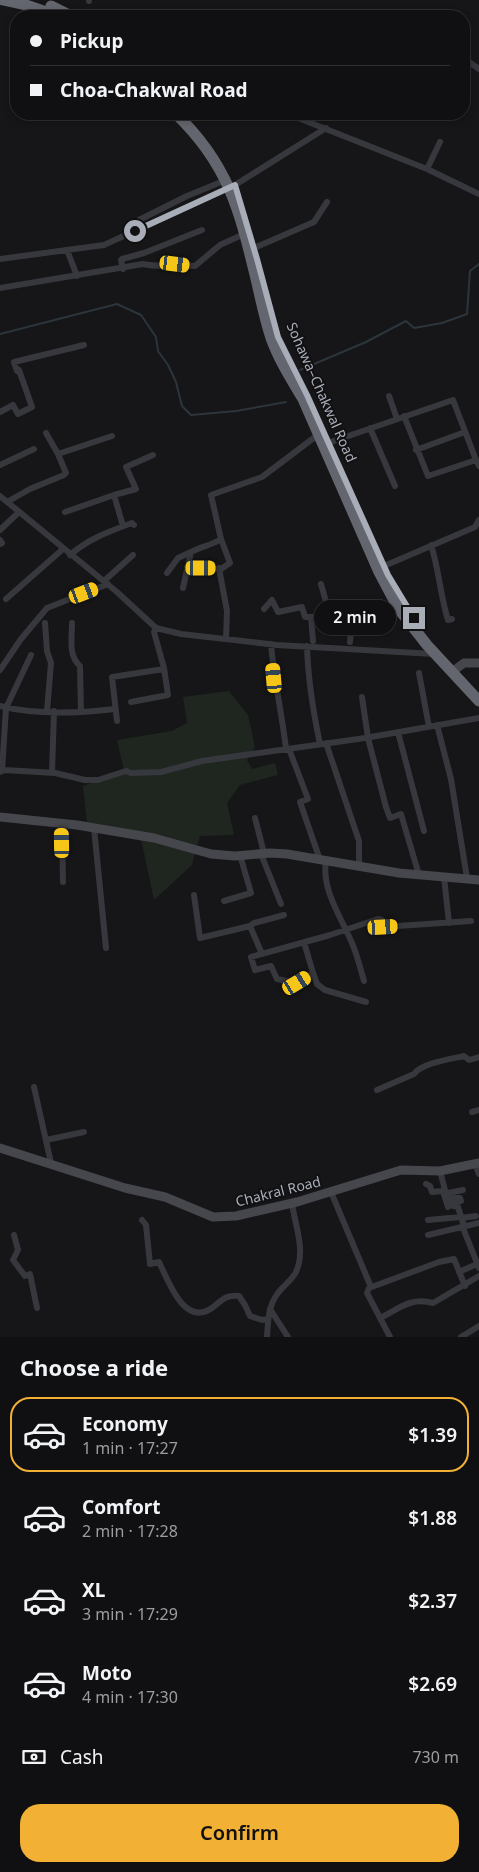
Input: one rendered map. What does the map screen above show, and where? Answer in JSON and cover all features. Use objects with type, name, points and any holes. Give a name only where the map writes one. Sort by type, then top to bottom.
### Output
[{"type":"highway","points":[[3,0],[41,10]]},
{"type":"highway","points":[[35,0],[58,10]]},
{"type":"highway","points":[[182,120],[193,130],[230,184],[271,337],[285,368],[303,399],[388,590],[410,624],[436,654],[479,692]]},
{"type":"highway","name":"Sohawa–Chakwal Road","points":[[192,120],[217,152],[254,248],[278,337],[307,395],[386,570],[412,615],[454,670]]},
{"type":"highway","points":[[454,670],[479,701]]},
{"type":"street","points":[[304,120],[427,169],[478,193]]},
{"type":"street","points":[[0,259],[104,245],[230,184],[326,128]]},
{"type":"street","points":[[427,169],[440,142]]},
{"type":"street","points":[[139,220],[187,196],[230,184]]},
{"type":"street","points":[[254,248],[314,222],[327,202]]},
{"type":"street","points":[[123,269],[122,259],[144,253],[202,230]]},
{"type":"street","points":[[0,288],[123,269],[143,264],[156,267],[175,264],[195,266],[220,245],[244,234]]},
{"type":"street","points":[[68,250],[77,276]]},
{"type":"street","points":[[0,412],[13,405],[18,414],[32,407],[20,370],[17,371],[14,362],[84,345]]},
{"type":"street","points":[[328,443],[370,428],[400,418],[454,400],[478,463],[428,476],[416,450],[400,418],[389,396]]},
{"type":"street","points":[[370,428],[395,486]]},
{"type":"street","points":[[416,450],[465,432]]},
{"type":"street","points":[[7,502],[30,489],[66,473],[46,433]]},
{"type":"street","points":[[188,567],[219,568],[230,563],[221,539],[211,495],[262,477],[319,434]]},
{"type":"street","points":[[58,454],[112,436]]},
{"type":"street","points":[[0,465],[34,449]]},
{"type":"street","points":[[65,512],[136,489],[126,467],[153,455]]},
{"type":"street","points":[[0,496],[106,583],[156,628],[181,634],[271,644],[436,654]]},
{"type":"street","points":[[114,496],[123,526]]},
{"type":"street","points":[[0,530],[18,512]]},
{"type":"street","points":[[386,570],[430,545],[475,527],[479,520]]},
{"type":"street","points":[[70,555],[89,541],[123,526],[132,523],[134,525]]},
{"type":"street","points":[[168,573],[178,558],[205,545],[217,543],[221,539]]},
{"type":"street","points":[[430,545],[434,556],[443,605],[448,620],[452,619]]},
{"type":"street","points":[[6,599],[63,549]]},
{"type":"street","points":[[183,588],[191,552]]},
{"type":"street","points":[[0,670],[20,639],[47,608],[106,583],[133,555]]},
{"type":"street","points":[[219,568],[227,611],[226,639]]},
{"type":"street","points":[[321,584],[330,616]]},
{"type":"street","points":[[264,609],[272,600],[278,612],[302,607],[305,617],[352,614]]},
{"type":"street","points":[[350,642],[353,608],[388,611]]},
{"type":"street","points":[[311,617],[313,640]]},
{"type":"street","points":[[44,623],[47,651],[51,663],[52,773]]},
{"type":"street","points":[[72,624],[74,661],[80,666],[81,712]]},
{"type":"street","points":[[131,702],[168,696],[164,669],[154,632],[156,628]]},
{"type":"street","points":[[271,644],[274,678],[287,749],[308,799],[300,802],[323,860],[333,904],[355,950],[364,981]]},
{"type":"street","points":[[307,646],[312,706],[323,744],[359,841],[359,866]]},
{"type":"street","points":[[31,655],[3,707],[1,771],[52,773],[85,780],[98,780],[126,771],[131,773],[161,772],[202,761],[368,738],[479,718]]},
{"type":"street","points":[[454,670],[464,663],[479,663]]},
{"type":"street","points":[[117,722],[112,677],[164,669]]},
{"type":"street","points":[[419,673],[433,726],[451,779],[467,878]]},
{"type":"street","points":[[362,696],[368,738],[390,818],[401,814],[419,874]]},
{"type":"street","points":[[3,707],[81,712],[115,709]]},
{"type":"street","points":[[398,732],[424,832]]},
{"type":"street","points":[[0,817],[62,823],[154,838],[211,854],[287,854],[359,866],[479,880]]},
{"type":"street","points":[[255,818],[262,854],[282,904]]},
{"type":"street","points":[[62,823],[63,882]]},
{"type":"street","points":[[94,828],[106,948]]},
{"type":"street","points":[[224,901],[251,893],[240,855]]},
{"type":"street","points":[[444,877],[449,923]]},
{"type":"street","points":[[194,895],[200,938],[250,926],[254,923],[284,915]]},
{"type":"street","points":[[313,973],[297,983],[277,979],[271,966],[255,970],[250,956],[304,942],[378,919],[382,920],[383,927],[471,921]]},
{"type":"street","points":[[250,926],[262,954]]},
{"type":"street","points":[[304,942],[317,984],[325,990],[366,1002]]},
{"type":"street","points":[[376,1090],[435,1063],[464,1056],[469,1060],[479,1057]]},
{"type":"street","points":[[34,1087],[51,1163]]},
{"type":"street","points":[[472,1112],[479,1110]]},
{"type":"street","points":[[46,1140],[84,1132]]},
{"type":"street","name":"Chakral Road","points":[[0,1148],[125,1188],[165,1197],[213,1217],[236,1216],[292,1203],[401,1170],[440,1171],[477,1163]]},
{"type":"street","points":[[477,1163],[479,1174]]},
{"type":"street","points":[[440,1171],[450,1208]]},
{"type":"street","points":[[442,1188],[440,1179],[425,1182],[430,1186],[432,1192],[443,1191],[450,1208]]},
{"type":"street","points":[[454,1198],[460,1198],[461,1202],[451,1203],[448,1193],[463,1190]]},
{"type":"street","points":[[331,1192],[371,1287]]},
{"type":"street","points":[[266,1337],[270,1309],[277,1294],[296,1273],[300,1242],[292,1203]]},
{"type":"street","points":[[450,1208],[458,1206],[478,1266],[459,1272]]},
{"type":"street","points":[[428,1220],[461,1219],[476,1216]]},
{"type":"street","points":[[428,1235],[461,1219],[479,1223]]},
{"type":"street","points":[[142,1220],[146,1225],[150,1264],[159,1262],[173,1292],[188,1311],[194,1313],[202,1312],[212,1308],[220,1300],[232,1295],[239,1296],[250,1316],[262,1320],[268,1319]]},
{"type":"street","points":[[14,1235],[18,1250],[13,1260],[25,1276],[30,1274],[37,1308]]},
{"type":"street","points":[[390,1337],[367,1293],[371,1287],[454,1258],[465,1286]]},
{"type":"street","points":[[380,1318],[415,1301],[422,1300],[433,1303],[465,1286],[479,1276]]},
{"type":"street","points":[[270,1309],[288,1337]]},
{"type":"street","points":[[461,1337],[479,1326]]},
{"type":"shaded area","points":[[229,691],[248,715],[255,747],[247,760],[252,769],[275,763],[278,775],[240,785],[227,803],[234,835],[200,836],[192,865],[154,900],[141,832],[87,822],[83,786],[124,770],[117,740],[172,731],[187,723],[183,697]]},
{"type":"waterway","points":[[300,370],[366,342],[406,321],[414,328],[442,323],[467,314],[470,271],[479,264]]},
{"type":"waterway","points":[[0,334],[117,304],[141,315],[156,337],[158,351],[168,365],[176,382],[182,406],[191,415],[236,411],[286,402]]},
{"type":"route","points":[[135,231],[235,185],[242,203],[278,337],[307,395],[388,575],[414,618]]}]
